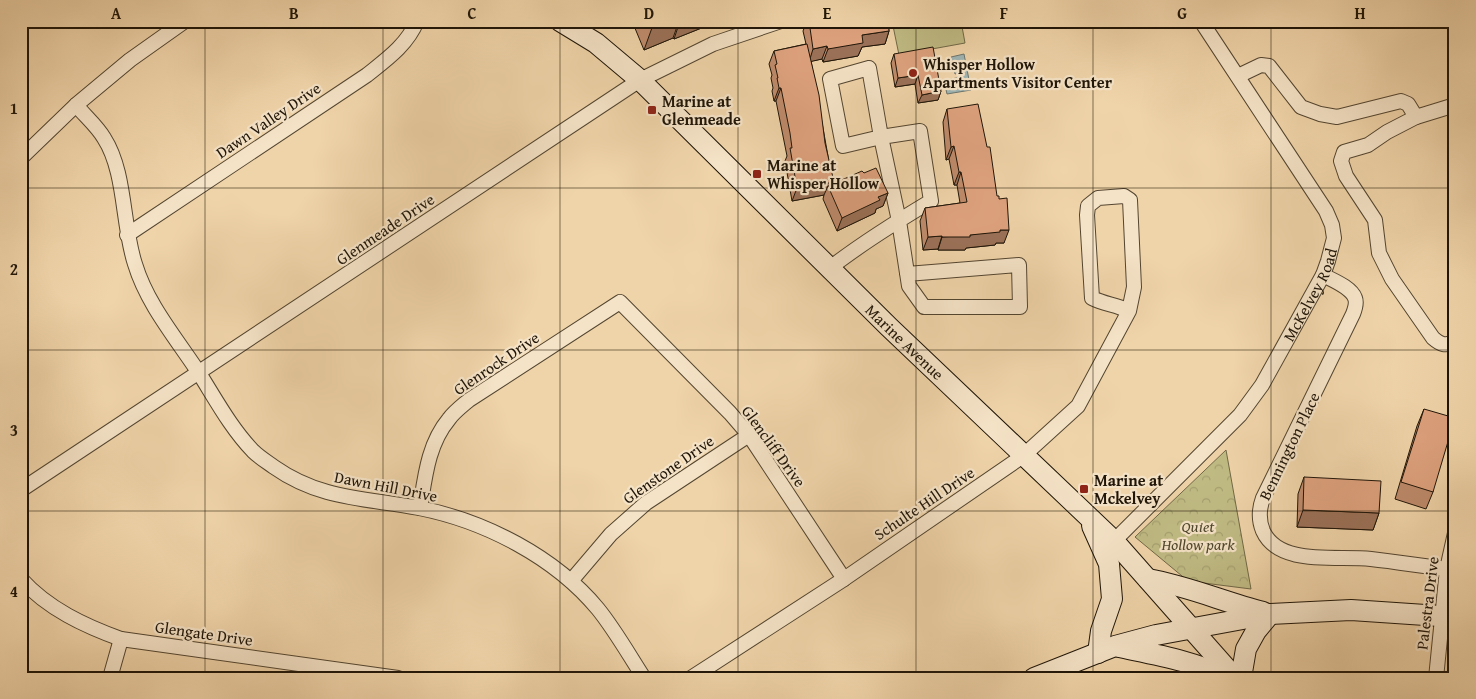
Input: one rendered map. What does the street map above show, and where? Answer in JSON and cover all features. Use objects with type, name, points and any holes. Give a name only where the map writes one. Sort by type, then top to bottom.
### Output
[{"type":"main road","name":"Marine Avenue","points":[[560,21],[596,43],[640,80],[1023,456],[1114,541],[1192,627],[1235,678]]},
{"type":"main road","points":[[1088,517],[1109,564],[1112,599],[1101,631],[1106,650]]},
{"type":"main road","points":[[1148,579],[1173,583],[1230,604],[1270,614]]},
{"type":"main road","points":[[1034,678],[1106,650],[1156,634],[1270,614],[1351,610],[1449,616]]},
{"type":"main road","points":[[1241,678],[1246,649],[1256,631],[1270,614]]},
{"type":"main road","points":[[1106,650],[1180,659],[1212,670],[1228,678]]},
{"type":"street","points":[[21,158],[76,105],[130,60],[185,21]]},
{"type":"street","name":"Dawn Valley Drive","points":[[127,235],[367,75],[394,54],[413,32],[417,21]]},
{"type":"street","name":"Glenmeade Drive","points":[[21,490],[640,80],[713,44],[781,21]]},
{"type":"street","name":"McKelvey Road","points":[[1114,541],[1229,426],[1252,400],[1270,372],[1322,275],[1328,262],[1334,238],[1332,225],[1326,211],[1201,21]]},
{"type":"street","points":[[1238,76],[1261,65],[1269,66],[1301,107],[1320,114],[1337,117],[1401,101],[1408,104],[1416,116]]},
{"type":"street","points":[[830,268],[898,221],[931,201],[920,131],[881,137],[843,146],[830,79],[869,68],[881,137],[898,221],[909,286],[924,307],[1020,306],[1019,265],[907,274]]},
{"type":"street","name":"Dawn Hill Drive","points":[[76,105],[104,138],[117,165],[127,235],[135,266],[150,298],[232,426],[255,453],[288,477],[311,488],[344,497],[420,508],[474,524],[521,545],[571,581],[598,610],[644,678]]},
{"type":"street","points":[[1455,105],[1416,116],[1368,145],[1344,152],[1341,161],[1346,176],[1375,220],[1379,253],[1392,279],[1433,338],[1439,344],[1447,346],[1455,342]]},
{"type":"street","name":"Schulte Hill Drive","points":[[691,678],[844,579],[1023,456],[1078,406],[1129,311],[1134,286],[1130,200],[1124,196],[1098,198],[1088,206],[1087,216],[1092,298],[1129,311]]},
{"type":"street","name":"Bennington Place","points":[[1322,275],[1351,293],[1356,299],[1356,305],[1263,498],[1259,513],[1265,535],[1278,549],[1300,556],[1370,558],[1451,569]]},
{"type":"street","name":"Glencliff Drive","points":[[620,302],[730,413],[749,435],[844,579]]},
{"type":"street","name":"Glenrock Drive","points":[[420,508],[428,461],[437,437],[449,419],[469,400],[620,302]]},
{"type":"street","name":"Glenstone Drive","points":[[571,581],[611,534],[646,503],[749,435]]},
{"type":"street","name":"Palestra Drive","points":[[1436,678],[1449,616],[1455,533]]},
{"type":"street","name":"Glengate Drive","points":[[21,580],[31,590],[64,614],[91,628],[121,639],[398,678]]},
{"type":"street","points":[[110,678],[121,639]]},
{"type":"green space","points":[[892,21],[961,21],[965,43],[899,55]]},
{"type":"green space","name":"Quiet Hollow park","points":[[1226,450],[1251,589],[1188,581],[1135,537]]},
{"type":"water","points":[[964,54],[971,90],[947,94],[944,81],[960,77],[959,73],[955,74],[951,57]]},
{"type":"building","points":[[651,21],[662,21],[653,25]]},
{"type":"building","points":[[809,21],[888,21],[889,31],[862,35],[863,43],[828,49],[827,46],[813,49]]},
{"type":"building","points":[[807,44],[819,95],[825,143],[834,182],[797,188],[790,148],[792,148],[790,133],[781,88],[779,88],[777,78],[775,65],[777,64],[774,51]]},
{"type":"building","name":"Whisper Hollow Apartments Visitor Center","points":[[933,47],[941,91],[922,95],[918,75],[898,78],[894,54]]},
{"type":"building","points":[[978,104],[987,147],[990,147],[997,196],[999,196],[999,199],[1007,198],[1009,230],[970,235],[970,237],[928,237],[925,208],[967,202],[954,146],[951,147],[947,109]]},
{"type":"building","points":[[876,168],[888,193],[878,197],[880,200],[842,218],[828,186],[862,171],[864,173]]},
{"type":"building","points":[[1424,409],[1455,418],[1433,492],[1401,482]]},
{"type":"building","points":[[1304,477],[1381,481],[1379,513],[1303,510]]},
{"type":"place","name":"Whisper Hollow Apartments Visitor Center","points":[[913,73]]},
{"type":"place","name":"Marine at Glenmeade","points":[[652,110]]},
{"type":"place","name":"Marine at Whisper Hollow","points":[[757,174]]},
{"type":"place","name":"Marine at Mckelvey","points":[[1084,489]]}]
